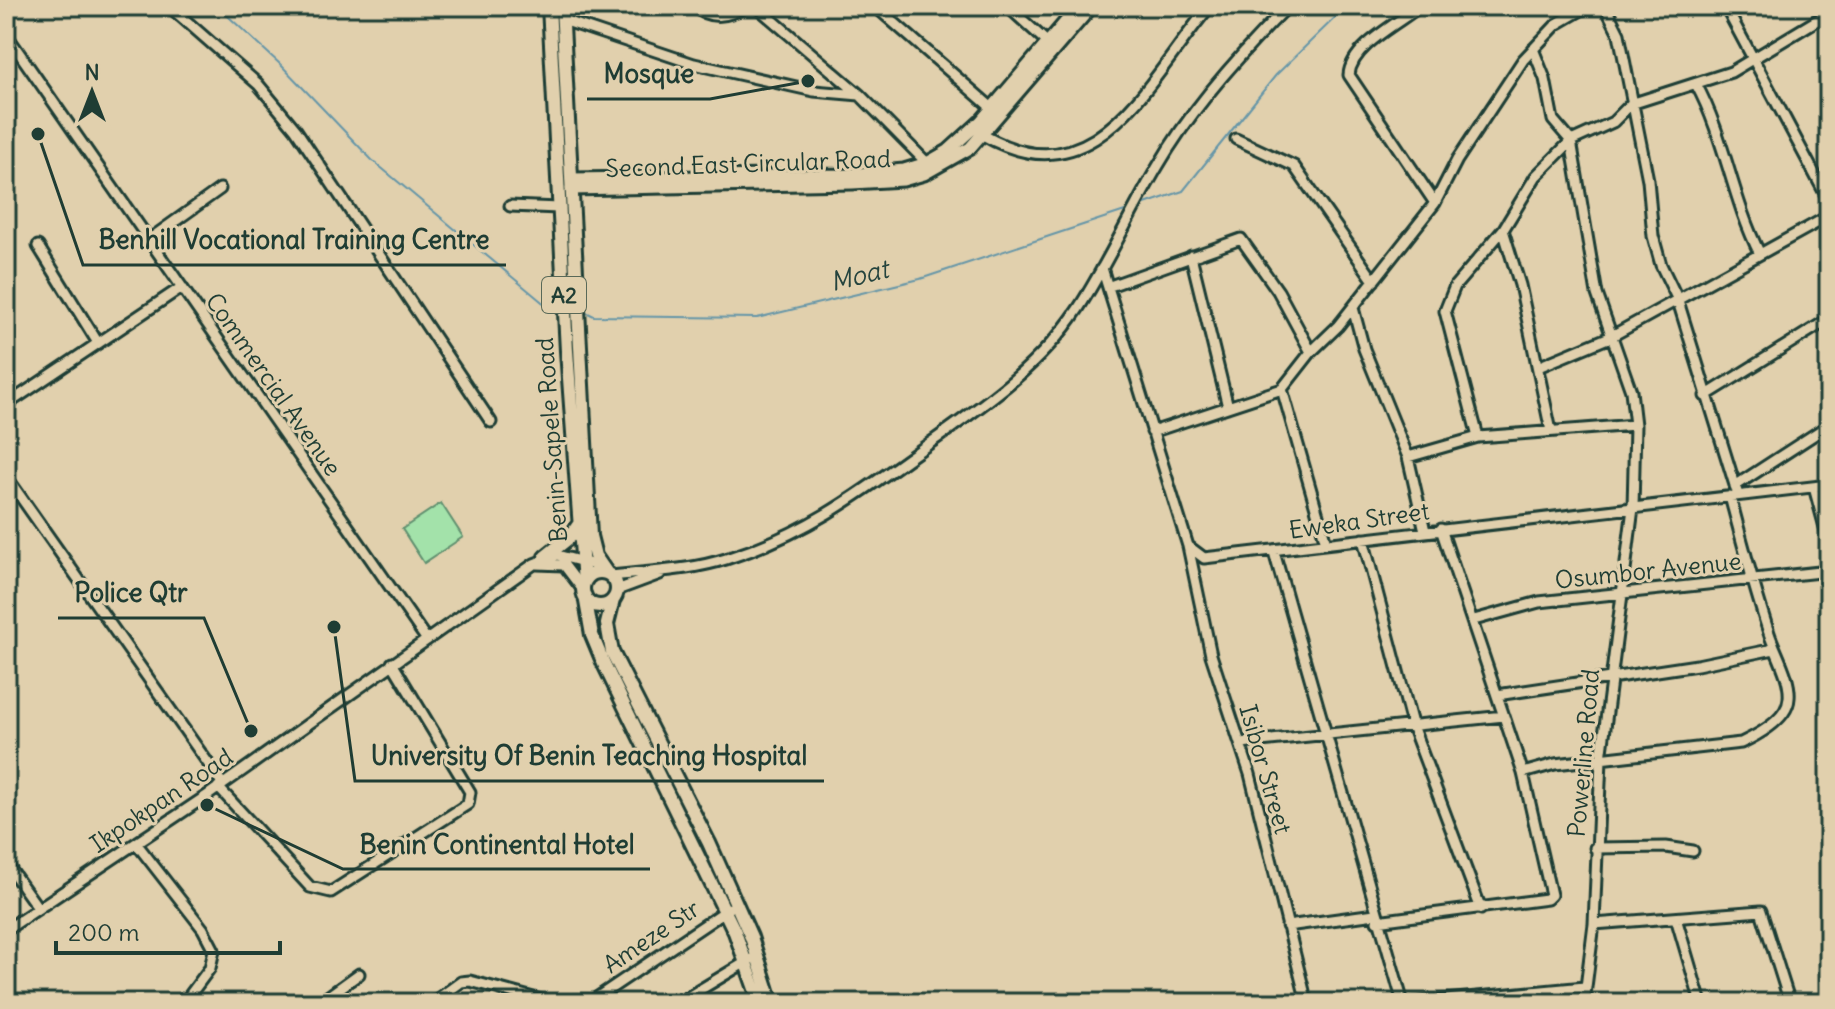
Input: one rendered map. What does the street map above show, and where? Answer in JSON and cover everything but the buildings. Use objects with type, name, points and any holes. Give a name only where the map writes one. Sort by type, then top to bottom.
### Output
[{"type":"highway","name":"Benin-Sapele Road","points":[[549,6],[584,590]]},
{"type":"highway","name":"Benin-Sapele Road","points":[[562,6],[590,536],[606,571]]},
{"type":"highway","points":[[540,561],[579,524]]},
{"type":"highway","points":[[606,571],[590,575],[584,590],[598,605],[615,595]]},
{"type":"highway","name":"A2","points":[[606,571],[615,595],[607,624],[612,652],[731,907],[772,1003]]},
{"type":"highway","name":"A2","points":[[584,590],[589,627],[604,664],[731,907]]},
{"type":"highway","name":"A2","points":[[752,958],[760,1003]]},
{"type":"main road","name":"Second East Circular Road","points":[[571,184],[847,175],[904,170],[927,163],[948,151],[993,109],[1079,6]]},
{"type":"main road","name":"Second East Circular Road","points":[[571,184],[903,180],[954,160],[983,135],[1092,6]]},
{"type":"street","points":[[169,6],[258,84],[296,130],[491,422]]},
{"type":"street","points":[[693,6],[701,12],[724,17],[748,6]]},
{"type":"street","points":[[756,6],[860,95],[927,163]]},
{"type":"street","points":[[875,6],[993,109]]},
{"type":"street","points":[[1007,6],[1048,43]]},
{"type":"street","points":[[983,135],[1012,151],[1057,151],[1096,142],[1122,121],[1210,6]]},
{"type":"street","points":[[540,561],[557,555],[581,559],[606,571],[663,572],[724,560],[783,538],[857,498],[1021,374],[1078,309],[1159,163],[1256,38],[1288,6]]},
{"type":"street","points":[[1420,6],[1365,48],[1349,68],[1349,75],[1435,203]]},
{"type":"street","points":[[1152,432],[1282,389],[1311,352],[1353,308],[1435,203],[1492,105],[1533,49],[1557,24],[1588,6]]},
{"type":"street","points":[[1523,773],[1555,764],[1725,747],[1761,734],[1777,719],[1789,698],[1751,579],[1734,493],[1677,298],[1661,265],[1653,236],[1648,180],[1619,34],[1605,6]]},
{"type":"street","points":[[1725,6],[1829,201]]},
{"type":"street","points":[[1478,437],[1445,311],[1455,286],[1503,230],[1536,176],[1571,141],[1613,122],[1631,104],[1731,72],[1829,13]]},
{"type":"street","points":[[563,20],[694,64],[814,91],[860,95]]},
{"type":"street","name":"Commercial Avenue","points":[[6,34],[427,640]]},
{"type":"street","points":[[1533,49],[1545,79],[1553,120],[1571,141]]},
{"type":"street","points":[[1696,84],[1707,103],[1741,217],[1760,254]]},
{"type":"street","points":[[1236,139],[1294,166],[1374,281]]},
{"type":"street","name":"Powerline Road","points":[[1571,141],[1597,294],[1631,391],[1635,425],[1633,508],[1601,759],[1594,924],[1584,1003]]},
{"type":"street","points":[[150,239],[220,189]]},
{"type":"street","points":[[510,206],[559,208]]},
{"type":"street","points":[[1538,367],[1610,337],[1829,216]]},
{"type":"street","points":[[1503,230],[1520,285],[1551,431]]},
{"type":"street","points":[[1110,286],[1244,240],[1278,291],[1311,352]]},
{"type":"street","points":[[38,246],[98,343]]},
{"type":"street","points":[[1191,256],[1228,407]]},
{"type":"street","points":[[1102,268],[1188,546]]},
{"type":"street","points":[[6,405],[182,287]]},
{"type":"street","points":[[1353,308],[1364,349],[1408,457],[1425,531]]},
{"type":"street","points":[[1705,396],[1829,319]]},
{"type":"street","points":[[1282,389],[1326,543]]},
{"type":"street","points":[[1408,457],[1478,437],[1635,425]]},
{"type":"street","points":[[1734,493],[1829,425]]},
{"type":"street","points":[[6,476],[220,785],[310,887],[331,892],[468,804],[470,792],[392,663]]},
{"type":"street","name":"Eweka Street","points":[[1188,546],[1204,558],[1274,552],[1734,493],[1829,485]]},
{"type":"street","points":[[1814,487],[1829,542]]},
{"type":"street","points":[[1287,926],[1481,909],[1547,899],[1551,895],[1523,773],[1441,529]]},
{"type":"street","points":[[1363,539],[1413,728],[1481,909]]},
{"type":"street","name":"Isibor Street","points":[[1188,546],[1211,655],[1241,743],[1307,1003]]},
{"type":"street","points":[[1274,552],[1403,1003]]},
{"type":"street","points":[[540,561],[564,565],[584,590]]},
{"type":"street","name":"Ikpokpan Road","points":[[6,930],[540,561]]},
{"type":"street","name":"Osumbor Avenue","points":[[1474,620],[1539,602],[1829,571]]},
{"type":"street","points":[[615,595],[663,572]]},
{"type":"street","points":[[1497,695],[1609,679],[1774,649]]},
{"type":"street","points":[[1241,743],[1413,728],[1504,716]]},
{"type":"street","points":[[136,843],[203,929],[214,950],[210,968],[184,1003]]},
{"type":"street","points":[[1595,848],[1666,847],[1693,851]]},
{"type":"street","points":[[6,863],[38,908]]},
{"type":"street","name":"Ameze Str","points":[[592,1001],[731,907]]},
{"type":"street","points":[[1594,924],[1761,911],[1790,1003]]},
{"type":"street","points":[[1676,918],[1701,1003]]},
{"type":"street","points":[[678,1003],[752,958]]},
{"type":"street","points":[[319,1003],[359,974]]},
{"type":"street","points":[[432,1003],[461,982],[470,981],[545,1001],[592,1001]]},
{"type":"street","points":[[1413,1003],[1585,987]]},
{"type":"green space","points":[[441,503],[463,537],[424,563],[402,529]]},
{"type":"waterway","name":"Moat","points":[[217,6],[280,64],[372,160],[547,306]]},
{"type":"waterway","name":"Moat","points":[[1142,205],[1183,191],[1276,75],[1347,6]]},
{"type":"waterway","name":"Moat","points":[[586,312],[594,316],[757,318],[920,279],[1131,209]]},
{"type":"place","name":"Mosque","points":[[808,81]]},
{"type":"place","name":"Benhill Vocational Training Centre","points":[[38,134]]},
{"type":"place","name":"University Of Benin Teaching Hospital","points":[[334,627]]},
{"type":"place","name":"Police Qtr","points":[[251,731]]},
{"type":"place","name":"Benin Continental Hotel","points":[[207,805]]}]
